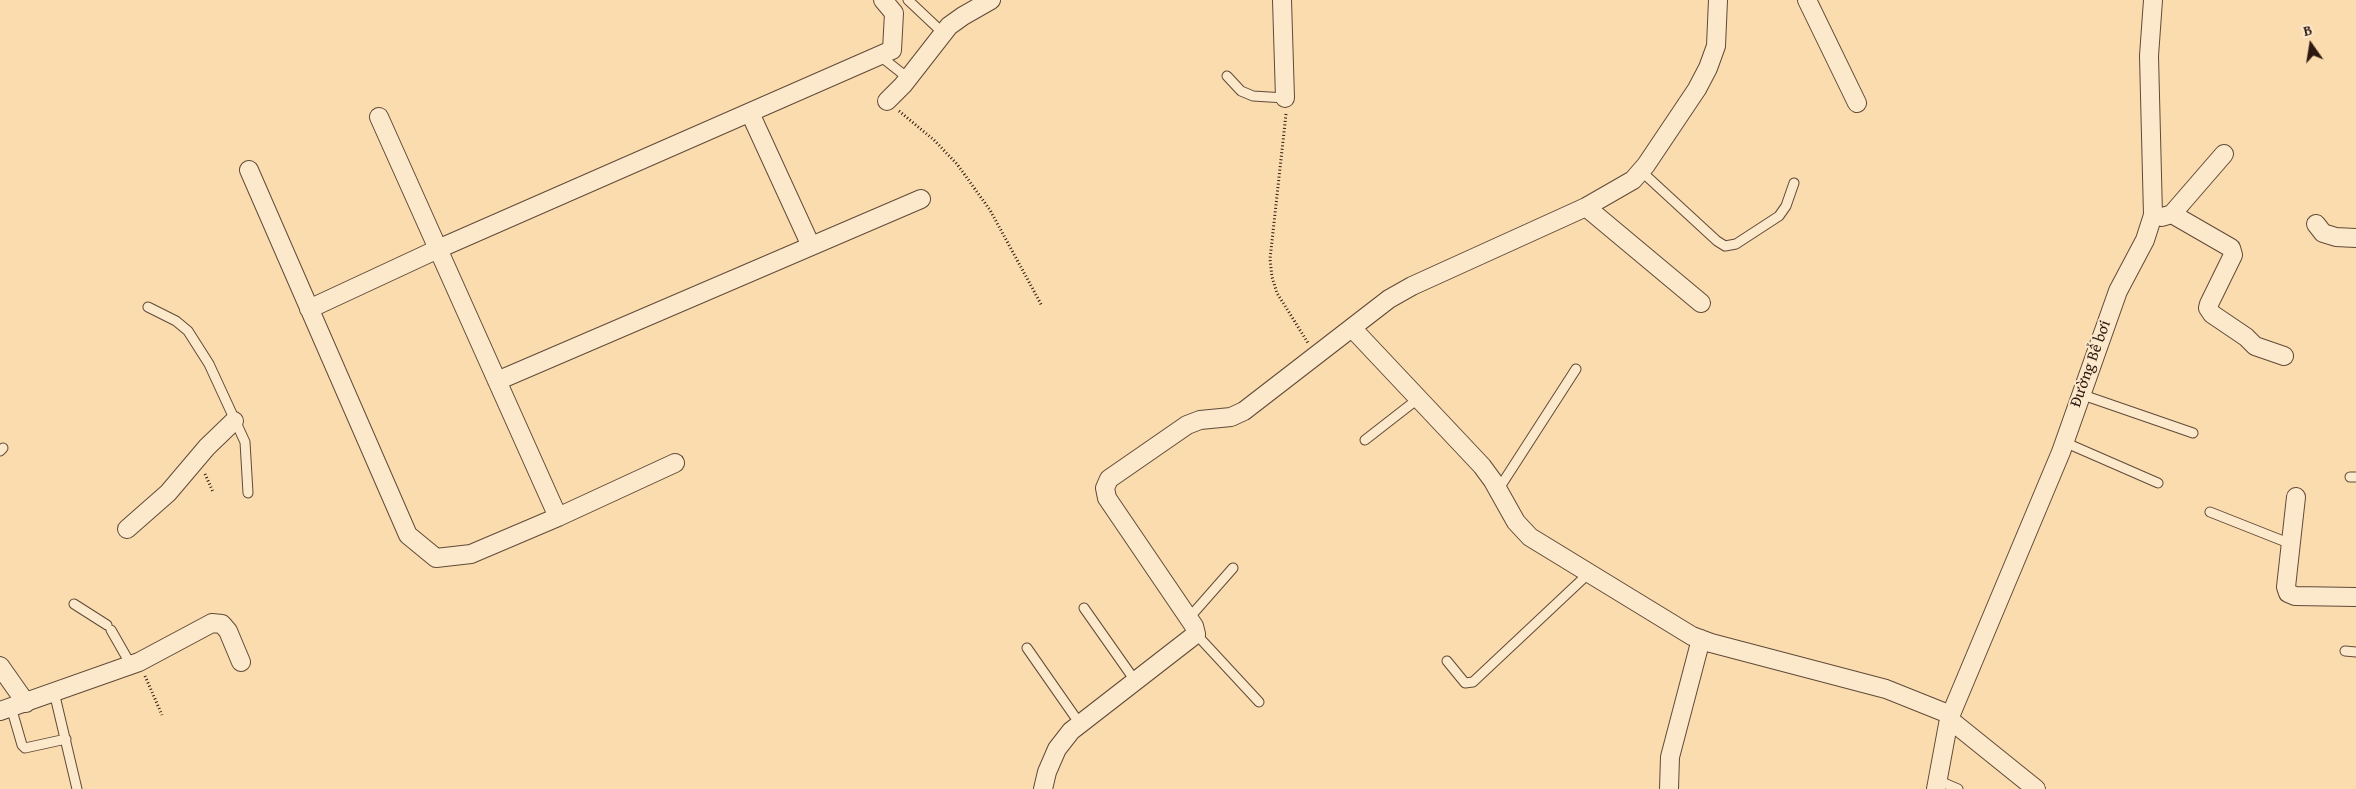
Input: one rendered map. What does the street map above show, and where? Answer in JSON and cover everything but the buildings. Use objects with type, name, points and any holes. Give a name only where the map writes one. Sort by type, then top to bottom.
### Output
[{"type":"street","points":[[309,308],[892,50],[894,13],[883,0]]},
{"type":"street","points":[[887,100],[908,78],[943,33],[963,16],[991,0]]},
{"type":"street","points":[[1282,0],[1285,98]]},
{"type":"street","points":[[1043,789],[1056,749],[1071,731],[1136,682],[1192,626],[1107,498],[1105,488],[1110,479],[1187,424],[1200,420],[1231,417],[1244,412],[1389,299],[1412,286],[1586,207],[1614,193],[1632,180],[1641,171],[1697,89],[1708,68],[1716,46],[1718,0]]},
{"type":"street","points":[[1807,0],[1858,103]]},
{"type":"street","name":"Đường Bể bơi","points":[[1936,784],[1950,717],[2064,442],[2118,291],[2145,240],[2153,215],[2150,56],[2153,0]]},
{"type":"street","points":[[750,113],[811,246]]},
{"type":"street","points":[[379,117],[558,517]]},
{"type":"street","points":[[2153,215],[2164,218],[2172,214],[2224,154]]},
{"type":"street","points":[[249,170],[408,535],[436,558],[471,554],[558,517],[675,463]]},
{"type":"street","points":[[497,381],[921,199]]},
{"type":"street","points":[[1586,207],[1701,303]]},
{"type":"street","points":[[2172,214],[2231,248],[2233,255],[2209,304],[2208,308],[2212,314],[2256,346],[2284,356]]},
{"type":"street","points":[[2316,224],[2323,233],[2336,237],[2356,238]]},
{"type":"street","points":[[1352,328],[1482,466],[1516,522],[1530,537],[1588,574],[1701,640],[1886,689],[1950,717],[2036,789]]},
{"type":"street","points":[[127,529],[168,493],[207,447],[234,421]]},
{"type":"street","points":[[2296,497],[2286,587],[2288,593],[2295,596],[2356,597]]},
{"type":"street","points":[[0,666],[12,707],[135,663],[212,623],[222,624],[228,631],[241,662]]},
{"type":"street","points":[[1670,789],[1670,757],[1701,640]]},
{"type":"lane","points":[[908,0],[943,33]]},
{"type":"lane","points":[[880,56],[908,78]]},
{"type":"lane","points":[[1227,76],[1241,91],[1253,96],[1285,98]]},
{"type":"lane","points":[[1641,171],[1717,241],[1725,246],[1736,244],[1779,216],[1786,206],[1794,183]]},
{"type":"lane","points":[[148,307],[176,321],[196,341],[209,364],[245,442],[248,493]]},
{"type":"lane","points":[[1498,490],[1576,369]]},
{"type":"lane","points":[[2080,394],[2193,433]]},
{"type":"lane","points":[[1365,440],[1419,398]]},
{"type":"lane","points":[[2064,442],[2158,483]]},
{"type":"lane","points":[[2210,512],[2291,544]]},
{"type":"lane","points":[[1233,568],[1192,626],[1259,702]]},
{"type":"lane","points":[[1447,661],[1465,683],[1473,682],[1588,574]]},
{"type":"lane","points":[[74,604],[109,628],[135,663]]},
{"type":"lane","points":[[1084,608],[1136,682]]},
{"type":"lane","points":[[1027,648],[1080,724]]},
{"type":"lane","points":[[2345,651],[2356,652]]},
{"type":"lane","points":[[54,692],[77,789]]},
{"type":"lane","points":[[12,707],[22,745],[25,748],[66,740]]},
{"type":"lane","points":[[1936,784],[1958,789]]},
{"type":"path","points":[[1285,98],[1285,134],[1270,259],[1272,276],[1277,293],[1316,356]]},
{"type":"path","points":[[887,100],[934,140],[957,164],[990,210],[1042,306]]},
{"type":"path","points":[[135,663],[162,715]]}]
